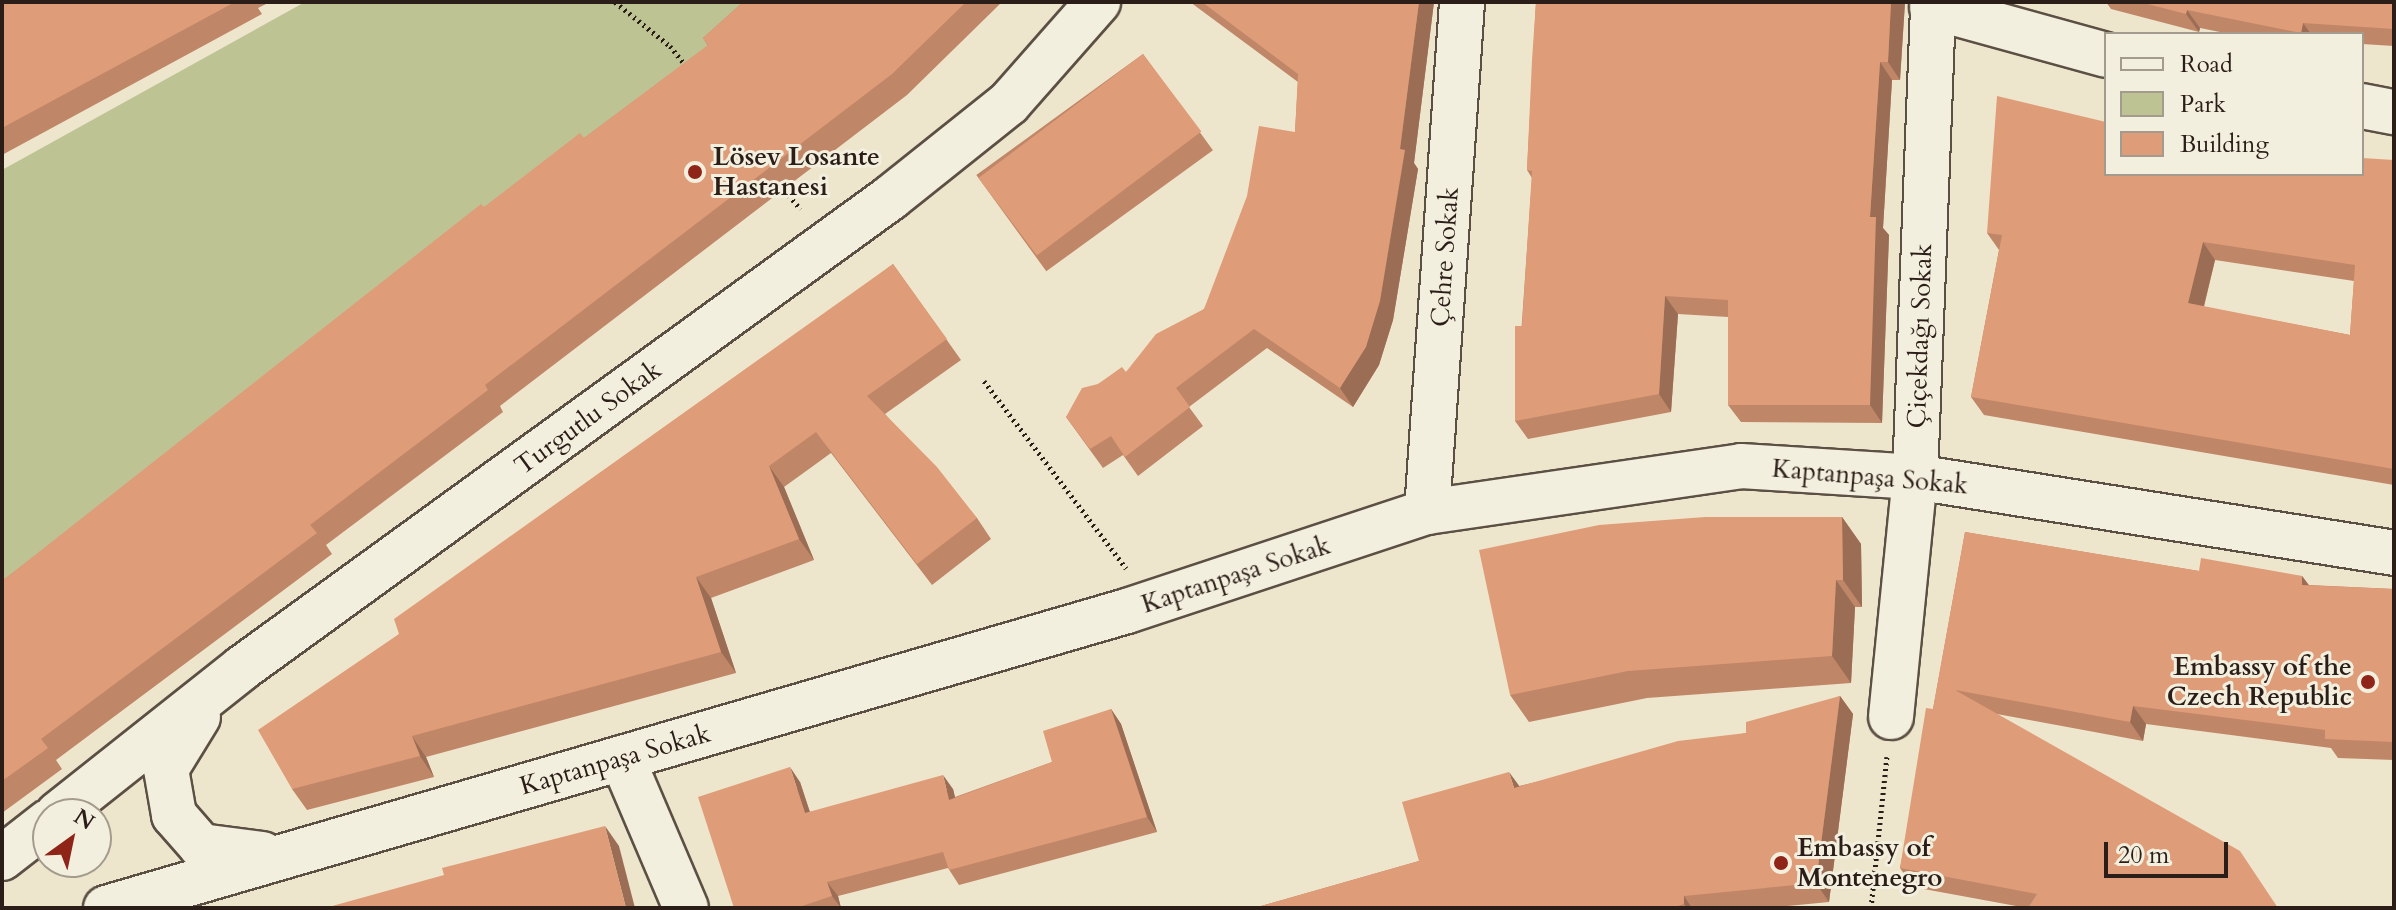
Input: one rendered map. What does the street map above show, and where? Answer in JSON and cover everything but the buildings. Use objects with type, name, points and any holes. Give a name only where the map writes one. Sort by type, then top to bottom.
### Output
[{"type":"street","name":"Turgutlu Sokak","points":[[78,798],[242,668],[828,245],[1009,103],[1098,2]]},
{"type":"street","name":"Çehre Sokak","points":[[1427,512],[1462,2]]},
{"type":"street","points":[[1932,4],[2104,54]]},
{"type":"street","name":"Çiçekdağı Sokak","points":[[1891,717],[1915,477],[1932,4]]},
{"type":"street","points":[[2364,106],[2394,112]]},
{"type":"street","name":"Kaptanpaşa Sokak","points":[[106,908],[1152,602],[1427,512],[1741,466],[1915,477],[2394,553]]},
{"type":"street","points":[[242,668],[203,708],[166,769],[174,815],[201,846],[251,855],[304,848]]},
{"type":"street","points":[[622,758],[686,908]]},
{"type":"street","points":[[2,858],[32,835]]},
{"type":"path","points":[[615,2],[670,46],[690,71]]},
{"type":"path","points":[[779,183],[828,245]]},
{"type":"path","points":[[984,381],[1152,602]]},
{"type":"path","points":[[1871,908],[1891,717]]},
{"type":"green space","points":[[305,2],[767,2],[2,586],[2,170]]},
{"type":"place","name":"Lösev Losante Hastanesi","points":[[695,172]]},
{"type":"place","name":"Embassy of the Czech Republic","points":[[2368,682]]},
{"type":"place","name":"Embassy of Montenegro","points":[[1781,863]]}]
